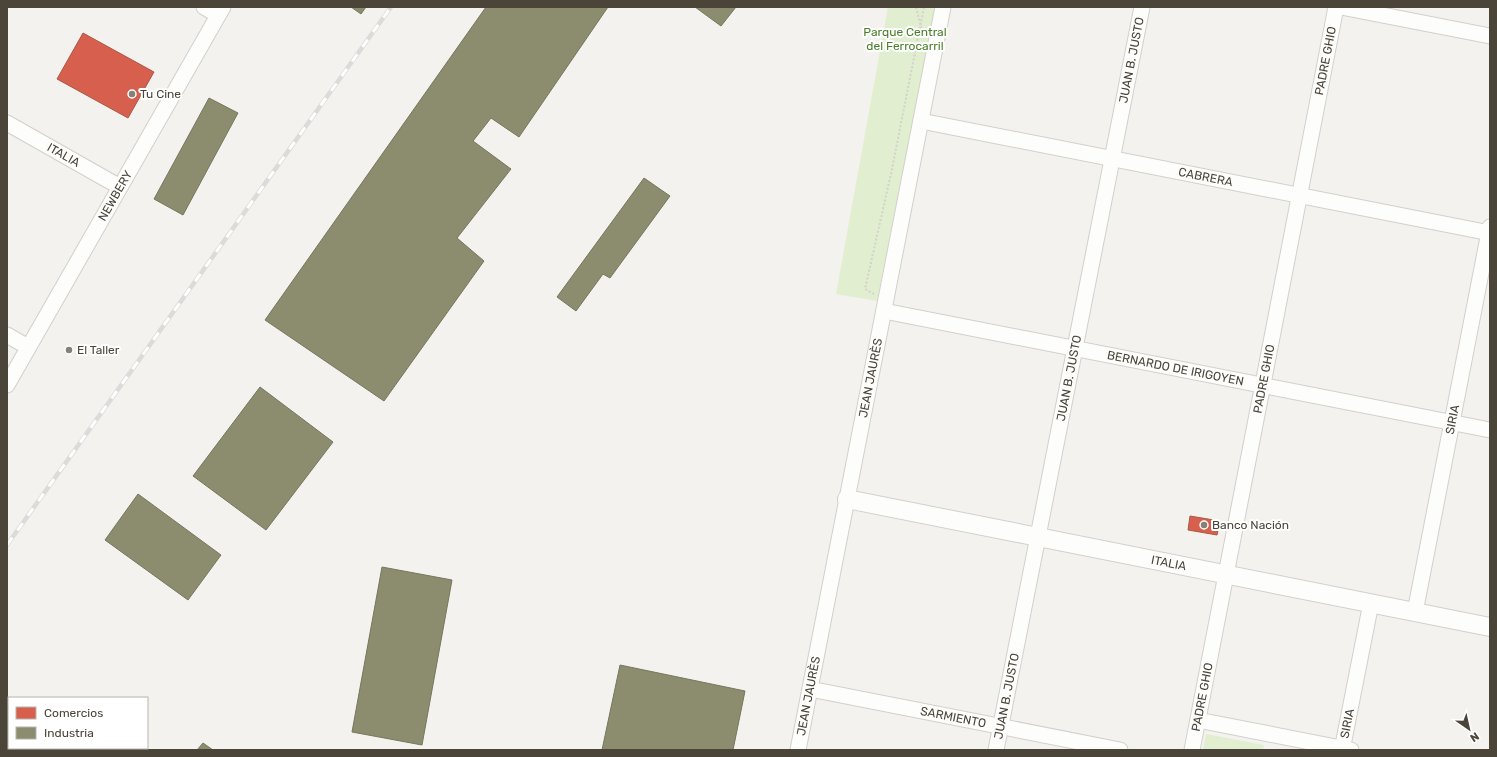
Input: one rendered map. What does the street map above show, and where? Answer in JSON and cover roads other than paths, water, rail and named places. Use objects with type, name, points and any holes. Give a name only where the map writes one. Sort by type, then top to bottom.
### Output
[{"type":"street","points":[[204,7],[221,11]]},
{"type":"street","name":"JEAN JAURÈS","points":[[798,750],[943,7]]},
{"type":"street","name":"JUAN B. JUSTO","points":[[996,750],[1142,7]]},
{"type":"street","name":"PADRE GHIO","points":[[1192,750],[1336,7]]},
{"type":"street","points":[[1340,7],[1490,36]]},
{"type":"street","name":"NEWBERY","points":[[7,385],[221,11]]},
{"type":"street","name":"CABRERA","points":[[921,121],[1490,231]]},
{"type":"street","name":"ITALIA","points":[[7,122],[120,187]]},
{"type":"street","name":"SIRIA","points":[[1415,612],[1490,231]]},
{"type":"street","name":"BERNARDO DE IRIGOYEN","points":[[885,306],[1075,349],[1490,430]]},
{"type":"street","points":[[7,335],[28,347]]},
{"type":"street","name":"ITALIA","points":[[847,499],[1490,626]]},
{"type":"street","name":"SIRIA","points":[[1345,749],[1371,603]]},
{"type":"street","name":"SARMIENTO","points":[[810,689],[1120,750]]},
{"type":"street","points":[[1198,720],[1345,749]]},
{"type":"railway","points":[[7,545],[391,7]]},
{"type":"place","name":"Tu Cine","points":[[132,94]]},
{"type":"place","name":"El Taller","points":[[69,350]]},
{"type":"place","name":"Banco Nación","points":[[1204,525]]},
{"type":"park label","name":"Parque Central del Ferrocarril","points":[[905,39]]}]
